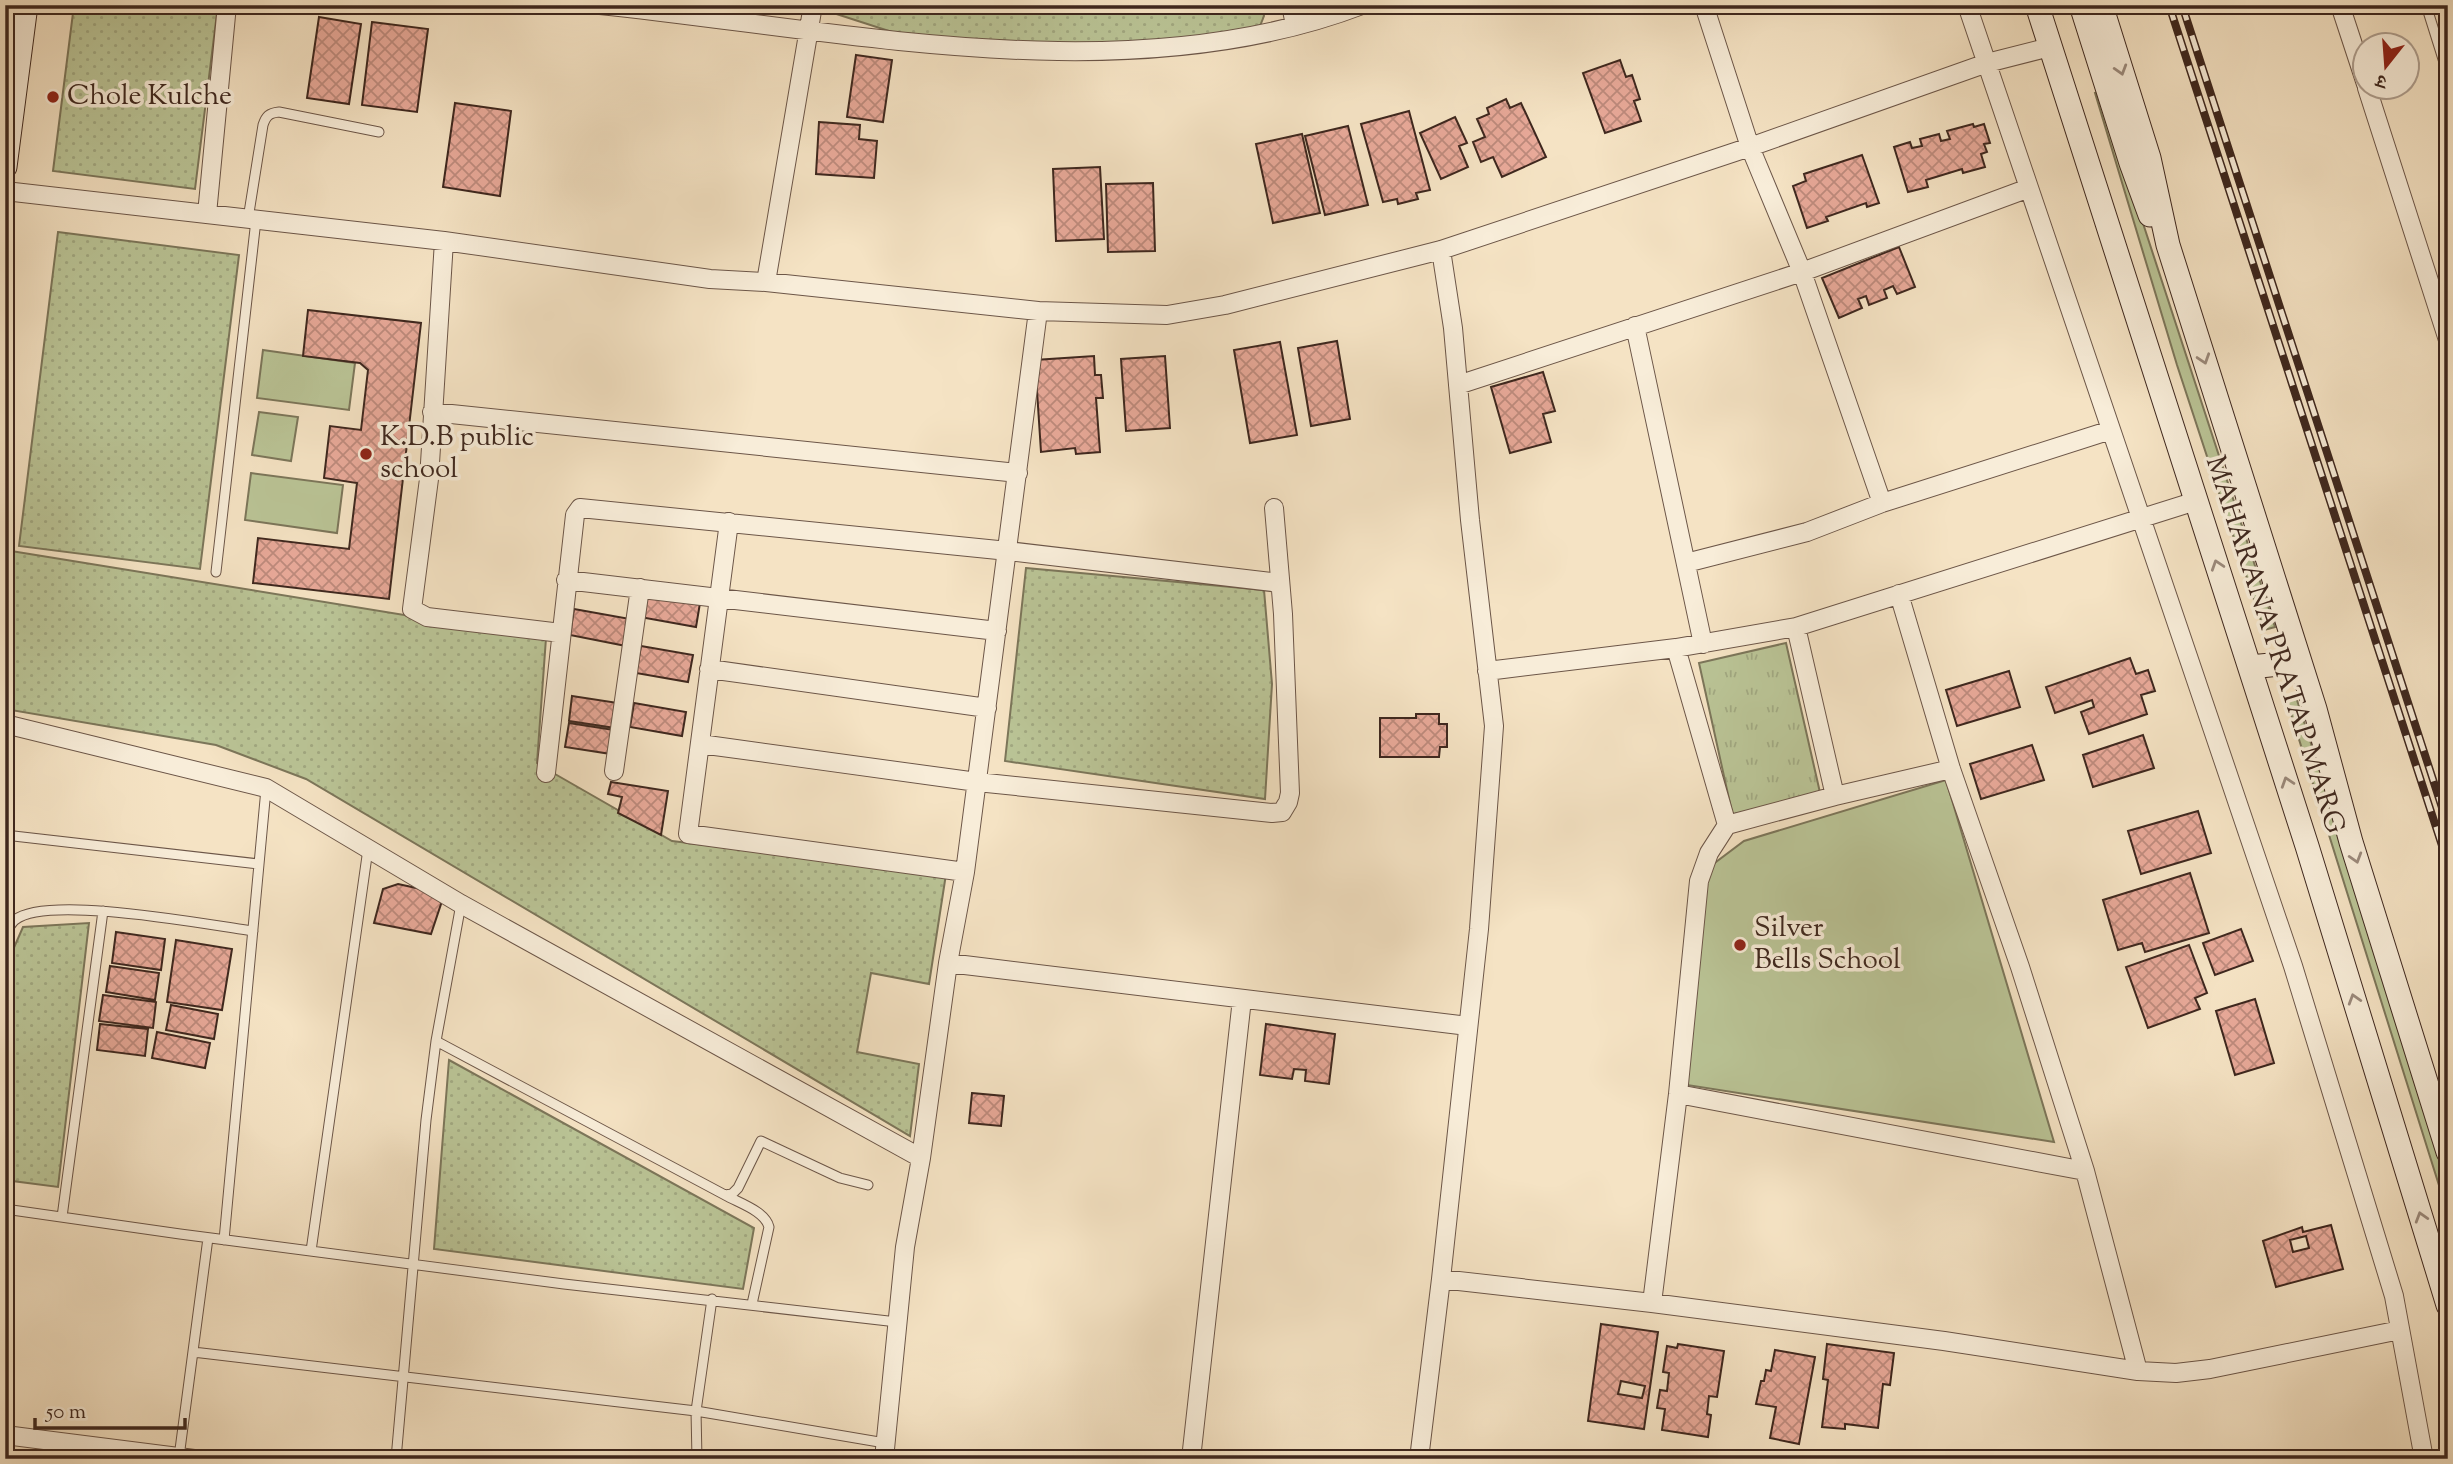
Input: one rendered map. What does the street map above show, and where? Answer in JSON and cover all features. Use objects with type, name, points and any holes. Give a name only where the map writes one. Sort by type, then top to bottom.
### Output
[{"type":"main road","points":[[5,167],[26,5]]},
{"type":"main road","name":"MAHARANA PRATAP MARG","points":[[2036,5],[2307,846],[2448,1306]]},
{"type":"main road","points":[[2081,5],[2134,174],[2190,316]]},
{"type":"main road","name":"MAHARANA PRATAP MARG","points":[[2101,5],[2149,158],[2168,245],[2300,662],[2351,842],[2448,1152]]},
{"type":"main road","points":[[2249,667],[2300,662]]},
{"type":"street","points":[[207,215],[226,5]]},
{"type":"street","points":[[600,5],[653,8],[809,31],[961,45],[1079,51],[1191,45],[1251,37],[1362,5]]},
{"type":"street","points":[[766,282],[813,5]]},
{"type":"street","points":[[1291,5],[1295,25]]},
{"type":"street","points":[[1704,5],[1750,147],[1802,272],[1882,503]]},
{"type":"street","points":[[1967,5],[2293,966],[2394,1296],[2424,1459]]},
{"type":"street","points":[[2340,5],[2352,42]]},
{"type":"street","points":[[5,191],[444,241],[710,279],[766,282],[1038,311],[1167,315],[1225,304],[1440,250],[1750,147],[1987,63],[2050,47]]},
{"type":"street","points":[[2371,102],[2448,340]]},
{"type":"street","points":[[1458,385],[1802,272],[2029,188]]},
{"type":"street","points":[[444,241],[429,479],[412,609],[428,617],[561,633]]},
{"type":"street","points":[[1419,1459],[1479,929],[1494,726],[1470,520],[1454,328],[1440,250]]},
{"type":"street","points":[[885,1451],[905,1247],[922,1158],[948,963],[965,872],[1038,311]]},
{"type":"street","points":[[1635,326],[1703,644]]},
{"type":"street","points":[[432,412],[1018,473]]},
{"type":"street","points":[[1686,563],[1807,532],[1882,503],[2111,430]]},
{"type":"street","points":[[1488,671],[1676,648],[1796,626],[2196,501]]},
{"type":"street","points":[[546,773],[566,580],[575,515],[580,508],[1008,551],[1280,583]]},
{"type":"street","points":[[700,744],[977,782],[1282,812],[1290,793],[1274,508]]},
{"type":"street","points":[[729,522],[688,834],[965,872]]},
{"type":"street","points":[[566,580],[997,631]]},
{"type":"street","points":[[614,771],[640,588]]},
{"type":"street","points":[[1899,594],[1951,769],[2020,967],[2085,1171],[2138,1371]]},
{"type":"street","points":[[1796,626],[1835,796]]},
{"type":"street","points":[[1676,648],[1727,825]]},
{"type":"street","points":[[709,669],[987,708]]},
{"type":"street","points":[[5,724],[266,788],[461,904],[922,1158]]},
{"type":"street","points":[[1652,1303],[1678,1094],[1699,881],[1709,853],[1727,825],[1951,769]]},
{"type":"street","points":[[948,963],[1468,1026]]},
{"type":"street","points":[[1191,1459],[1242,999]]},
{"type":"street","points":[[1678,1094],[2085,1171]]},
{"type":"street","points":[[1441,1279],[1944,1340],[2138,1371],[2176,1373],[2210,1369],[2400,1330]]},
{"type":"street","points":[[5,1435],[187,1458]]},
{"type":"lane","points":[[2426,5],[2448,75]]},
{"type":"lane","points":[[216,572],[265,118],[271,113],[279,113],[379,132]]},
{"type":"lane","points":[[224,1240],[266,788]]},
{"type":"lane","points":[[5,835],[259,864]]},
{"type":"lane","points":[[311,1251],[368,849]]},
{"type":"lane","points":[[396,1459],[426,1120],[436,1041],[461,904]]},
{"type":"lane","points":[[5,933],[15,920],[35,912],[61,910],[103,911],[253,931]]},
{"type":"lane","points":[[62,1217],[103,911]]},
{"type":"lane","points":[[436,1041],[760,1214],[767,1220],[769,1227],[752,1304]]},
{"type":"lane","points":[[725,1195],[732,1194],[738,1188],[761,1141],[840,1178],[868,1185]]},
{"type":"lane","points":[[5,1209],[415,1265],[897,1322]]},
{"type":"lane","points":[[187,1458],[193,1352],[208,1238]]},
{"type":"lane","points":[[697,1459],[696,1412],[712,1299]]},
{"type":"lane","points":[[193,1352],[696,1412],[885,1451]]},
{"type":"green space","points":[[74,5],[218,5],[195,189],[53,171]]},
{"type":"green space","points":[[824,5],[1262,5],[1264,16],[1260,26],[1191,45],[1079,51],[892,32],[824,10]]},
{"type":"green space","points":[[2098,92],[2275,627],[2264,630],[2177,365],[2095,93]]},
{"type":"green space","points":[[58,232],[239,255],[200,569],[19,546]]},
{"type":"green space","points":[[263,350],[355,363],[349,410],[257,398]]},
{"type":"green space","points":[[259,412],[298,417],[291,461],[252,455]]},
{"type":"green space","points":[[251,473],[343,485],[337,533],[245,520]]},
{"type":"green space","points":[[5,550],[546,638],[537,763],[555,774],[672,841],[946,874],[929,984],[871,973],[857,1052],[919,1064],[910,1136],[306,779],[216,745],[5,709]]},
{"type":"green space","points":[[1026,568],[1264,590],[1272,684],[1265,799],[1005,761]]},
{"type":"green space","points":[[1786,643],[1821,797],[1733,817],[1699,663]]},
{"type":"green space","points":[[2296,697],[2443,1153],[2448,1172],[2448,1214],[2286,698]]},
{"type":"green space","points":[[1946,780],[2054,1142],[1687,1085],[1708,868],[1744,841]]},
{"type":"green space","points":[[89,923],[58,1187],[5,1180],[5,968],[23,927]]},
{"type":"green space","points":[[449,1060],[754,1228],[743,1289],[434,1249]]},
{"type":"building","points":[[1601,5],[1628,5],[1604,13]]},
{"type":"building","points":[[319,17],[361,24],[349,104],[307,98]]},
{"type":"building","points":[[372,22],[428,29],[417,112],[362,105]]},
{"type":"building","points":[[856,55],[892,60],[883,122],[847,117]]},
{"type":"building","points":[[1620,60],[1626,77],[1632,75],[1640,99],[1634,101],[1641,121],[1605,133],[1583,73]]},
{"type":"building","points":[[1506,99],[1510,108],[1521,103],[1546,157],[1502,177],[1493,157],[1481,162],[1473,142],[1485,137],[1477,119],[1489,114],[1487,108]]},
{"type":"building","points":[[455,103],[511,111],[500,196],[443,187]]},
{"type":"building","points":[[1409,111],[1430,190],[1416,193],[1418,199],[1398,204],[1397,199],[1383,202],[1361,124]]},
{"type":"building","points":[[1455,117],[1467,143],[1459,146],[1468,167],[1441,179],[1420,133]]},
{"type":"building","points":[[819,122],[860,125],[859,139],[877,141],[874,178],[816,174]]},
{"type":"building","points":[[1973,124],[1974,127],[1984,124],[1990,143],[1984,144],[1987,152],[1981,154],[1985,167],[1963,173],[1962,169],[1926,180],[1928,187],[1908,192],[1894,147],[1910,142],[1912,148],[1922,146],[1920,139],[1939,134],[1941,141],[1950,139],[1947,131]]},
{"type":"building","points":[[1348,126],[1368,205],[1325,215],[1305,136]]},
{"type":"building","points":[[1302,134],[1320,213],[1273,223],[1256,144]]},
{"type":"building","points":[[1862,155],[1879,203],[1867,207],[1866,203],[1826,217],[1828,221],[1807,228],[1793,186],[1806,181],[1804,174]]},
{"type":"building","points":[[1100,167],[1104,239],[1056,241],[1053,169]]},
{"type":"building","points":[[1153,183],[1155,251],[1108,252],[1106,184]]},
{"type":"building","points":[[1899,247],[1915,287],[1897,294],[1893,286],[1884,290],[1887,298],[1869,305],[1866,296],[1858,299],[1862,308],[1839,318],[1822,278]]},
{"type":"building","name":"K.D.B public school","points":[[308,310],[421,323],[389,599],[253,583],[258,538],[349,549],[357,483],[324,478],[330,426],[361,430],[368,370],[360,363],[303,356]]},
{"type":"building","points":[[1337,341],[1350,419],[1311,426],[1298,348]]},
{"type":"building","points":[[1280,342],[1297,435],[1250,443],[1234,350]]},
{"type":"building","points":[[1094,356],[1095,375],[1101,375],[1103,398],[1096,398],[1100,452],[1076,454],[1075,448],[1041,452],[1035,360]]},
{"type":"building","points":[[1165,356],[1170,428],[1126,431],[1121,359]]},
{"type":"building","points":[[1543,372],[1555,411],[1543,414],[1551,442],[1510,453],[1491,387]]},
{"type":"building","points":[[645,593],[700,603],[696,627],[640,617]]},
{"type":"building","points":[[574,609],[630,619],[626,646],[570,635]]},
{"type":"building","points":[[641,646],[693,655],[688,682],[636,673]]},
{"type":"building","points":[[2130,658],[2136,674],[2148,670],[2155,691],[2141,695],[2147,714],[2089,734],[2081,712],[2094,707],[2092,700],[2055,713],[2046,687]]},
{"type":"building","points":[[2009,671],[2020,707],[1957,726],[1946,690]]},
{"type":"building","points":[[572,696],[618,703],[615,728],[569,721]]},
{"type":"building","points":[[634,703],[686,712],[682,736],[630,727]]},
{"type":"building","points":[[1416,714],[1439,714],[1439,724],[1447,724],[1447,747],[1440,747],[1439,757],[1380,757],[1380,718],[1416,718]]},
{"type":"building","points":[[569,723],[614,730],[611,754],[565,747]]},
{"type":"building","points":[[2143,735],[2154,768],[2093,787],[2083,755]]},
{"type":"building","points":[[2032,745],[2044,780],[1981,799],[1970,764]]},
{"type":"building","points":[[611,782],[668,791],[661,835],[618,813],[622,797],[608,794]]},
{"type":"building","points":[[2198,811],[2211,853],[2141,874],[2128,831]]},
{"type":"building","points":[[2190,873],[2209,933],[2145,952],[2142,943],[2118,950],[2103,900]]},
{"type":"building","points":[[398,884],[430,891],[442,901],[431,934],[374,923],[383,889]]},
{"type":"building","points":[[2241,929],[2253,961],[2215,975],[2203,943]]},
{"type":"building","points":[[116,932],[165,939],[161,970],[112,963]]},
{"type":"building","points":[[176,940],[232,949],[222,1010],[167,1002]]},
{"type":"building","points":[[2189,945],[2207,993],[2195,998],[2200,1009],[2148,1028],[2126,967]]},
{"type":"building","points":[[110,966],[159,973],[155,1000],[106,992]]},
{"type":"building","points":[[103,995],[156,1002],[153,1028],[99,1021]]},
{"type":"building","points":[[2255,999],[2274,1063],[2235,1075],[2216,1011]]},
{"type":"building","points":[[171,1005],[218,1014],[214,1039],[166,1030]]},
{"type":"building","points":[[100,1024],[148,1029],[145,1056],[97,1050]]},
{"type":"building","points":[[1266,1024],[1335,1034],[1329,1084],[1305,1081],[1306,1070],[1294,1069],[1292,1079],[1260,1075]]},
{"type":"building","points":[[157,1032],[210,1043],[205,1068],[152,1058]]},
{"type":"building","points":[[972,1093],[1004,1096],[1001,1126],[969,1123]]},
{"type":"building","points":[[2331,1225],[2343,1269],[2276,1287],[2263,1241],[2302,1227],[2303,1232]],"holes":[[[2306,1236],[2309,1248],[2293,1252],[2290,1240]]]},
{"type":"building","points":[[1601,1324],[1658,1332],[1644,1429],[1588,1421]],"holes":[[[1621,1381],[1645,1386],[1642,1398],[1618,1394]]]},
{"type":"building","points":[[1678,1344],[1724,1351],[1717,1397],[1709,1396],[1707,1414],[1711,1415],[1708,1437],[1662,1430],[1665,1409],[1657,1408],[1660,1390],[1667,1391],[1669,1373],[1663,1372],[1667,1346],[1677,1348]]},
{"type":"building","points":[[1827,1344],[1894,1353],[1890,1385],[1883,1384],[1878,1428],[1845,1424],[1845,1429],[1822,1427],[1828,1380],[1823,1379]]},
{"type":"building","points":[[1775,1350],[1815,1357],[1799,1444],[1770,1438],[1776,1407],[1756,1404],[1766,1370],[1771,1371]]},
{"type":"railway","points":[[2169,5],[2448,864]]},
{"type":"railway","points":[[2182,5],[2448,826]]},
{"type":"place","name":"Chole Kulche","points":[[53,97]]},
{"type":"place","name":"K.D.B public school","points":[[366,454]]},
{"type":"place","name":"Silver Bells School","points":[[1740,945]]}]
